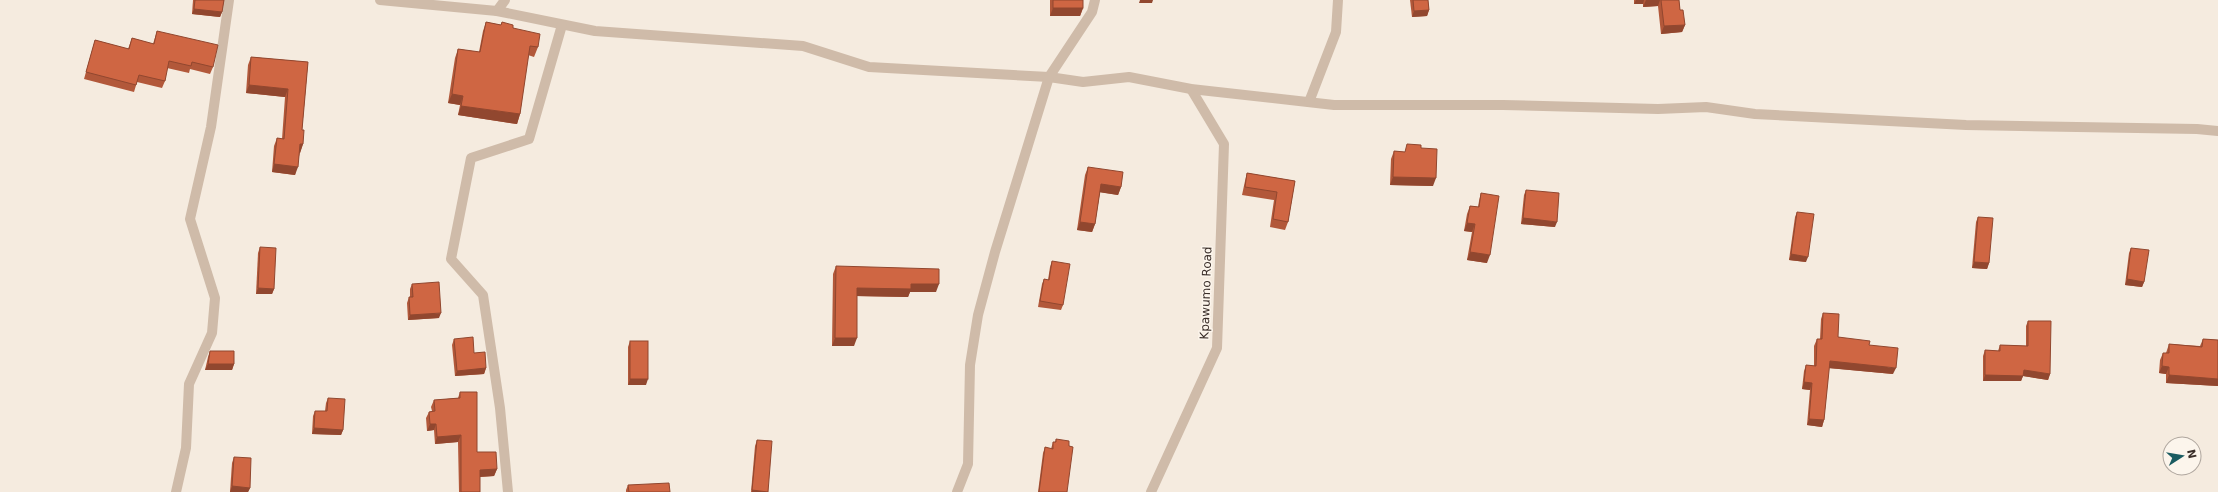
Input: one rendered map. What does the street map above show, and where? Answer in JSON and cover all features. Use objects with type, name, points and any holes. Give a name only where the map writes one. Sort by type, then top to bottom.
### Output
[{"type":"street","points":[[176,492],[186,448],[190,384],[212,333],[215,298],[190,219],[211,127],[230,0]]},
{"type":"street","points":[[380,0],[496,11],[595,31],[803,46],[869,67],[1049,76],[1083,82],[1129,77],[1191,89],[1334,105],[1503,105],[1658,109],[1706,107],[1755,114],[1966,125],[2197,129],[2218,131]]},
{"type":"street","points":[[496,11],[505,0]]},
{"type":"street","points":[[957,492],[968,464],[970,364],[978,315],[997,244],[1049,76],[1092,12],[1095,0]]},
{"type":"street","points":[[1309,102],[1336,32],[1338,0]]},
{"type":"street","points":[[508,492],[500,408],[483,295],[451,259],[471,158],[529,139],[562,25]]},
{"type":"street","name":"Kpawumo Road","points":[[1151,492],[1217,348],[1224,144],[1191,89]]},
{"type":"building","points":[[195,0],[224,0],[222,12],[194,9]]},
{"type":"building","points":[[1053,0],[1083,0],[1083,8],[1053,8]]},
{"type":"building","points":[[1413,0],[1428,0],[1429,10],[1414,11]]},
{"type":"building","points":[[1661,0],[1679,0],[1680,10],[1683,10],[1685,25],[1664,26]]},
{"type":"building","points":[[486,22],[501,25],[502,22],[513,25],[513,28],[540,34],[538,47],[530,46],[520,114],[461,106],[463,96],[452,94],[458,49],[480,52]]},
{"type":"building","points":[[157,31],[218,45],[213,67],[192,62],[191,66],[169,61],[165,81],[139,75],[136,85],[86,72],[95,40],[129,49],[132,38],[154,44]]},
{"type":"building","points":[[251,57],[308,62],[302,130],[304,130],[303,144],[300,144],[298,167],[274,164],[277,138],[284,139],[288,89],[249,85]]},
{"type":"building","points":[[1407,144],[1421,145],[1421,148],[1437,149],[1436,178],[1393,177],[1394,151],[1405,152]]},
{"type":"building","points":[[1088,167],[1123,172],[1121,187],[1101,184],[1095,224],[1080,222]]},
{"type":"building","points":[[1247,173],[1295,181],[1288,222],[1273,219],[1277,192],[1245,187]]},
{"type":"building","points":[[1526,190],[1559,193],[1557,222],[1523,218]]},
{"type":"building","points":[[1481,193],[1499,196],[1490,255],[1470,252],[1475,224],[1467,223],[1470,206],[1479,207]]},
{"type":"building","points":[[1797,212],[1814,214],[1808,257],[1791,254]]},
{"type":"building","points":[[1978,217],[1993,218],[1989,263],[1974,262]]},
{"type":"building","points":[[260,247],[276,248],[274,289],[258,288]]},
{"type":"building","points":[[2131,248],[2149,250],[2144,282],[2127,279]]},
{"type":"building","points":[[1052,261],[1070,264],[1063,305],[1040,301],[1044,279],[1049,280]]},
{"type":"building","points":[[836,266],[939,269],[939,284],[911,284],[911,289],[857,288],[857,338],[835,338]]},
{"type":"building","points":[[439,282],[441,313],[410,315],[409,297],[413,297],[412,284]]},
{"type":"building","points":[[1823,313],[1839,314],[1838,337],[1870,341],[1869,345],[1898,348],[1896,368],[1830,361],[1824,420],[1809,419],[1812,383],[1804,382],[1806,365],[1816,366],[1817,339],[1822,339]]},
{"type":"building","points":[[2028,321],[2051,321],[2050,374],[2024,370],[2023,376],[1985,375],[1985,350],[2000,351],[2000,345],[2028,346]]},
{"type":"building","points":[[473,337],[474,353],[485,352],[486,368],[457,371],[454,339]]},
{"type":"building","points":[[2203,339],[2218,340],[2218,379],[2169,375],[2169,367],[2162,366],[2163,353],[2169,353],[2169,344],[2202,347]]},
{"type":"building","points":[[630,341],[648,341],[648,379],[630,379]]},
{"type":"building","points":[[210,351],[234,351],[234,364],[208,364]]},
{"type":"building","points":[[460,392],[477,392],[477,452],[496,452],[497,469],[480,470],[480,492],[461,492],[461,435],[437,437],[436,424],[430,424],[429,412],[435,411],[434,400],[460,398]]},
{"type":"building","points":[[328,398],[345,399],[343,430],[314,428],[315,411],[327,411]]},
{"type":"building","points":[[1056,439],[1069,441],[1069,446],[1073,447],[1067,492],[1039,492],[1045,447],[1053,449],[1053,442],[1056,442]]},
{"type":"building","points":[[757,440],[772,441],[768,492],[752,490]]},
{"type":"building","points":[[234,457],[251,458],[250,488],[232,486]]},
{"type":"building","points":[[669,483],[670,492],[629,492],[628,485]]}]
